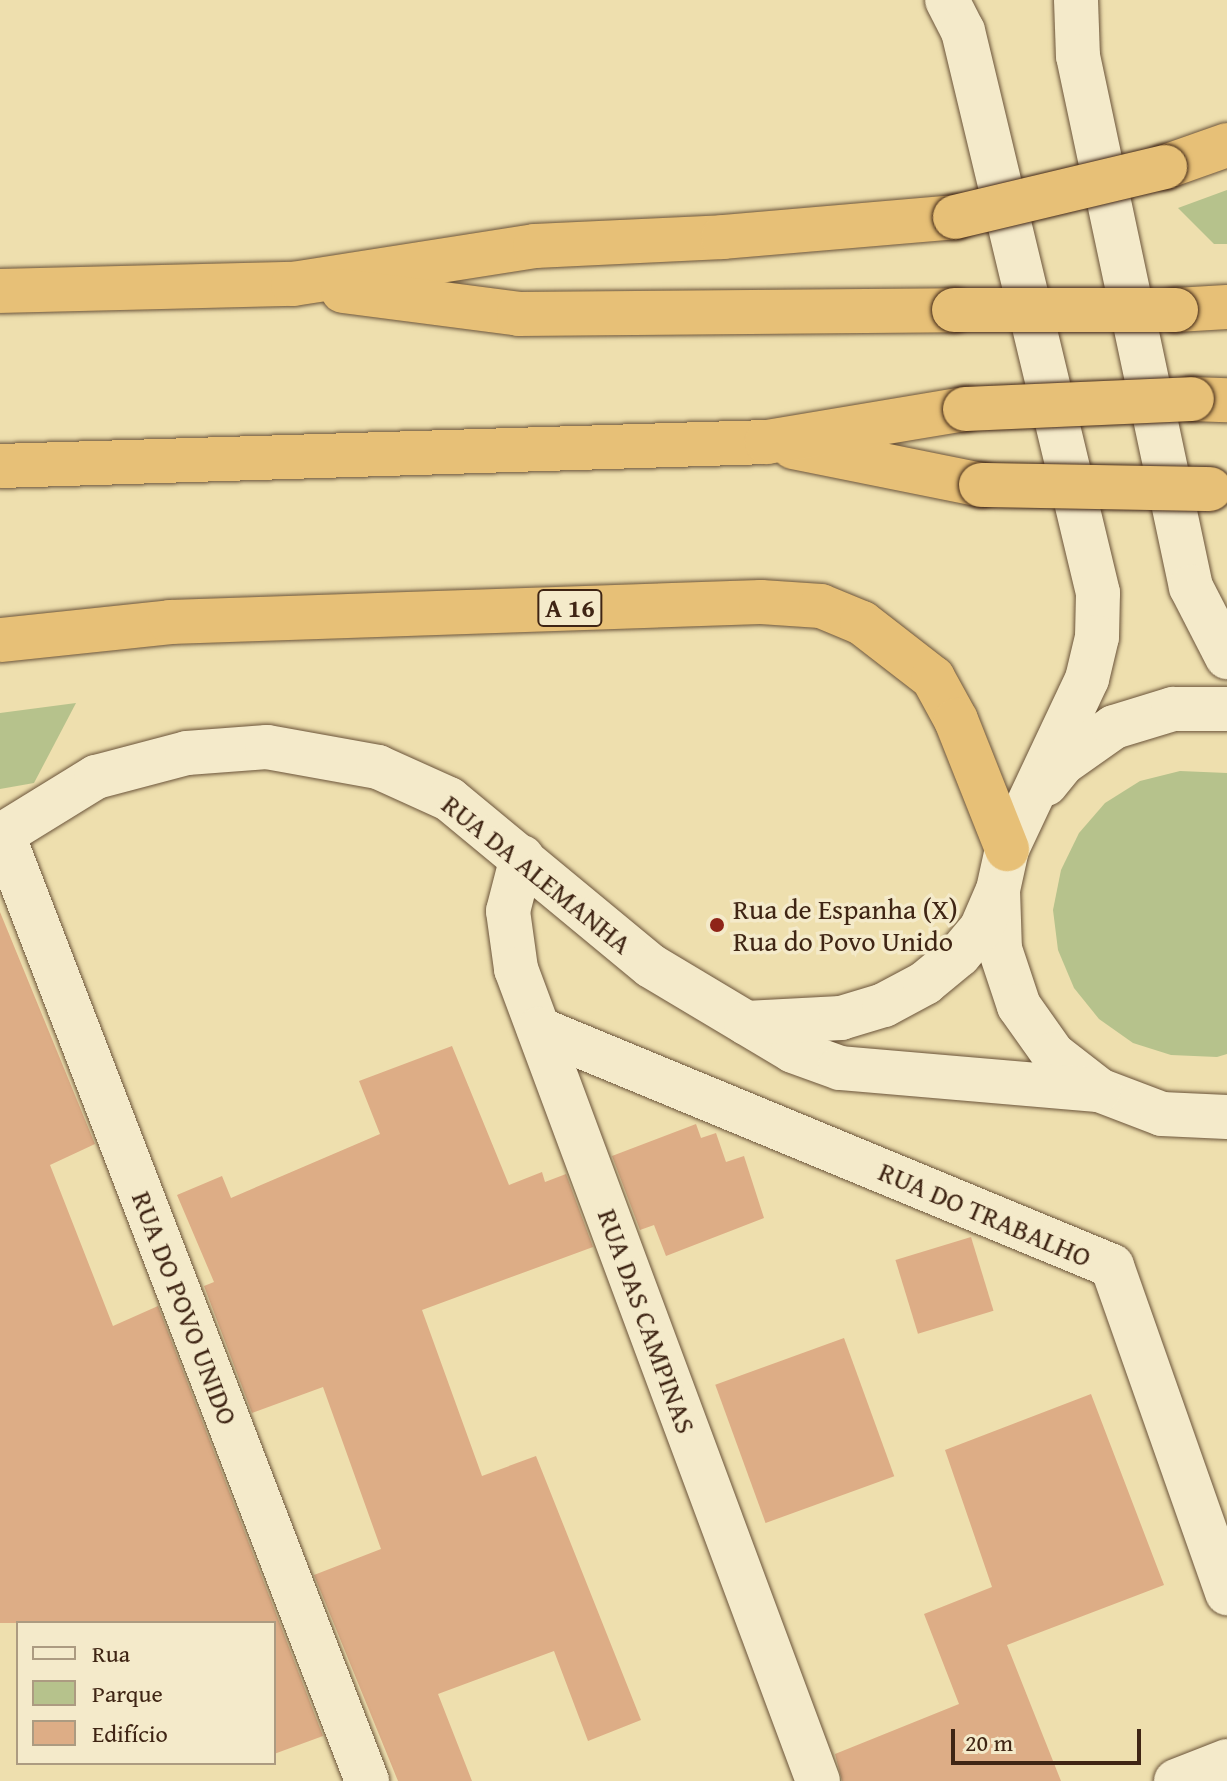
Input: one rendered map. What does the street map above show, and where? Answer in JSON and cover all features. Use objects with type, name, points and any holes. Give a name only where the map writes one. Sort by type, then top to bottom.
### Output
[{"type":"highway","points":[[0,291],[293,284],[535,246],[723,237],[955,217],[1165,167],[1227,145]]},
{"type":"highway","points":[[293,284],[519,314],[1176,310],[1227,307]]},
{"type":"highway","points":[[0,466],[767,442],[965,409],[1210,400]]},
{"type":"highway","points":[[767,442],[981,485],[1219,489]]},
{"type":"highway","name":"A 16","points":[[0,640],[170,622],[761,602],[821,606],[862,623],[933,678],[961,732],[1010,850]]},
{"type":"street","points":[[746,1023],[841,1018],[884,1005],[925,983],[981,929],[1010,850],[1087,679],[1097,637],[1098,593],[963,31],[947,0]]},
{"type":"street","points":[[1076,0],[1078,56],[1191,587],[1227,657]]},
{"type":"street","points":[[1227,709],[1173,709],[1114,727],[1063,763],[1010,850],[1000,949],[1019,1006],[1053,1054],[1099,1090],[1162,1114],[1227,1117]]},
{"type":"street","name":"RUA DA ALEMANHA","points":[[1,835],[96,777],[187,753],[267,747],[378,767],[449,799],[651,966],[793,1051],[840,1068],[1099,1090]]},
{"type":"street","name":"RUA DO POVO UNIDO","points":[[1,835],[367,1781]]},
{"type":"street","name":"RUA DAS CAMPINAS","points":[[522,857],[508,911],[516,969],[818,1781]]},
{"type":"street","name":"RUA DO TRABALHO","points":[[539,1029],[1112,1266],[1227,1593]]},
{"type":"street","points":[[1176,1781],[1227,1761]]},
{"type":"green space","points":[[1227,190],[1227,244],[1214,244],[1178,208]]},
{"type":"green space","points":[[76,703],[34,783],[0,789],[0,713]]},
{"type":"green space","points":[[1180,771],[1227,773],[1227,1054],[1217,1057],[1171,1055],[1133,1043],[1099,1019],[1074,988],[1058,950],[1053,910],[1061,870],[1079,833],[1105,803],[1140,781]]},
{"type":"building","points":[[0,912],[95,1144],[50,1165],[113,1326],[158,1306],[323,1736],[276,1753],[276,1621],[0,1623]]},
{"type":"building","points":[[452,1046],[509,1185],[542,1172],[545,1182],[566,1174],[593,1247],[422,1310],[482,1476],[536,1456],[641,1720],[588,1741],[554,1651],[438,1694],[472,1781],[398,1781],[314,1575],[381,1549],[323,1387],[252,1413],[204,1286],[214,1282],[177,1195],[222,1176],[231,1198],[380,1134],[359,1081]]},
{"type":"building","points":[[696,1124],[701,1138],[716,1133],[726,1162],[744,1156],[764,1218],[666,1256],[654,1225],[640,1230],[612,1156]]},
{"type":"building","points":[[971,1237],[994,1311],[918,1334],[895,1260]]},
{"type":"building","points":[[844,1338],[894,1476],[766,1523],[715,1385]]},
{"type":"building","points":[[1091,1394],[1164,1585],[1007,1645],[1061,1781],[842,1781],[835,1754],[959,1704],[924,1614],[992,1587],[945,1450]]},
{"type":"place","name":"Rua de Espanha (X) Rua do Povo Unido","points":[[717,925]]}]
